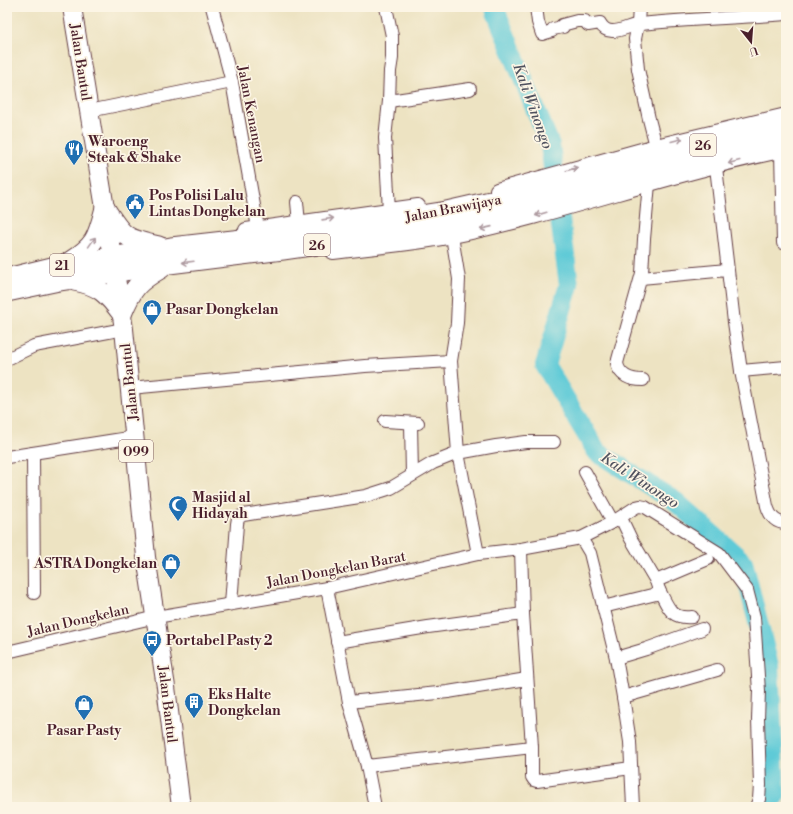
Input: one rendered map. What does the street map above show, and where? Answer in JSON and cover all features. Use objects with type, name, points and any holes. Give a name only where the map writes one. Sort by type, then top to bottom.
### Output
[{"type":"highway","name":"Jalan Brawijaya","points":[[115,271],[168,256],[416,231],[458,224],[514,203],[618,175],[786,124]]},
{"type":"highway","name":"Jalan Brawijaya","points":[[618,175],[730,152],[784,147]]},
{"type":"highway","name":"Jalan Brawijaya","points":[[211,251],[339,228],[441,207],[514,203]]},
{"type":"highway","points":[[105,208],[119,230],[126,236],[168,256],[136,285],[130,295],[123,321]]},
{"type":"highway","points":[[105,208],[98,233],[92,243],[66,272],[102,291],[123,321]]},
{"type":"highway","name":"21","points":[[7,278],[66,272],[115,271]]},
{"type":"highway","name":"21","points":[[7,292],[34,286],[66,272]]},
{"type":"main road","name":"Jalan Bantul","points":[[72,7],[123,321],[146,557],[166,687],[181,807]]},
{"type":"street","name":"Jalan Kenangan","points":[[212,7],[232,82],[258,228]]},
{"type":"street","points":[[386,7],[392,36],[389,102],[385,138],[389,210]]},
{"type":"street","points":[[536,7],[538,22],[542,34],[562,27],[562,25],[577,21],[585,21],[588,25],[600,23],[603,29],[608,31],[618,31],[638,24],[786,14]]},
{"type":"street","points":[[639,7],[635,39],[638,69],[656,146]]},
{"type":"street","points":[[89,111],[232,82]]},
{"type":"street","points":[[389,102],[470,89]]},
{"type":"street","points":[[441,207],[389,210],[248,229],[211,251],[228,265],[452,236],[514,203],[618,175],[656,146],[754,121],[786,115]]},
{"type":"street","points":[[618,175],[649,184],[760,155],[784,147],[783,243]]},
{"type":"street","points":[[716,167],[727,270],[741,371],[766,506],[775,520],[786,523]]},
{"type":"street","points":[[643,380],[631,379],[621,373],[618,369],[617,363],[641,278],[649,184]]},
{"type":"street","points":[[297,202],[299,222]]},
{"type":"street","points":[[452,236],[459,279],[457,323],[451,361],[458,453],[478,554]]},
{"type":"street","points":[[641,278],[727,270]]},
{"type":"street","points":[[7,298],[34,286]]},
{"type":"street","points":[[7,359],[34,346],[123,321]]},
{"type":"street","points":[[130,388],[365,366],[451,361]]},
{"type":"street","points":[[741,371],[786,367]]},
{"type":"street","points":[[385,421],[415,423],[412,475]]},
{"type":"street","points":[[7,457],[135,438]]},
{"type":"street","points":[[231,604],[237,520],[241,516],[366,496],[391,488],[433,463],[458,453],[526,442],[554,442]]},
{"type":"street","points":[[33,453],[34,593]]},
{"type":"street","points":[[585,472],[631,539],[670,610],[677,617],[692,617]]},
{"type":"street","name":"Jalan Dongkelan Barat","points":[[156,617],[327,588],[478,554],[521,549],[581,538],[617,520],[636,506],[645,507],[719,553],[747,590],[754,617],[759,691],[758,719],[760,785],[759,799],[756,807]]},
{"type":"street","points":[[581,538],[590,553],[616,658],[630,742],[633,807]]},
{"type":"street","points":[[521,549],[523,614],[532,747],[531,774],[535,781],[631,768]]},
{"type":"street","points":[[603,608],[656,594],[658,586],[708,559]]},
{"type":"street","points":[[327,588],[349,702],[367,766],[375,807]]},
{"type":"street","points":[[337,642],[523,614]]},
{"type":"street","name":"Jalan Dongkelan","points":[[7,652],[156,617]]},
{"type":"street","points":[[616,658],[702,629]]},
{"type":"street","points":[[623,697],[717,670]]},
{"type":"street","points":[[349,702],[448,692],[528,679]]},
{"type":"street","points":[[367,766],[532,747]]},
{"type":"waterway","name":"Kali Winongo","points":[[495,7],[550,145],[569,285],[545,365],[597,452],[676,502],[743,562],[769,666],[775,795],[767,807]]},
{"type":"place","name":"Waroeng Steak & Shake","points":[[74,166]]},
{"type":"place","name":"Pos Polisi Lalu Lintas Dongkelan","points":[[135,220]]},
{"type":"place","name":"Pasar Dongkelan","points":[[152,326]]},
{"type":"place","name":"Masjid al Hidayah","points":[[178,522]]},
{"type":"place","name":"ASTRA Dongkelan","points":[[171,580]]},
{"type":"place","name":"Portabel Pasty 2","points":[[152,657]]},
{"type":"place","name":"Eks Halte Dongkelan","points":[[194,719]]},
{"type":"place","name":"Pasar Pasty","points":[[84,721]]}]
